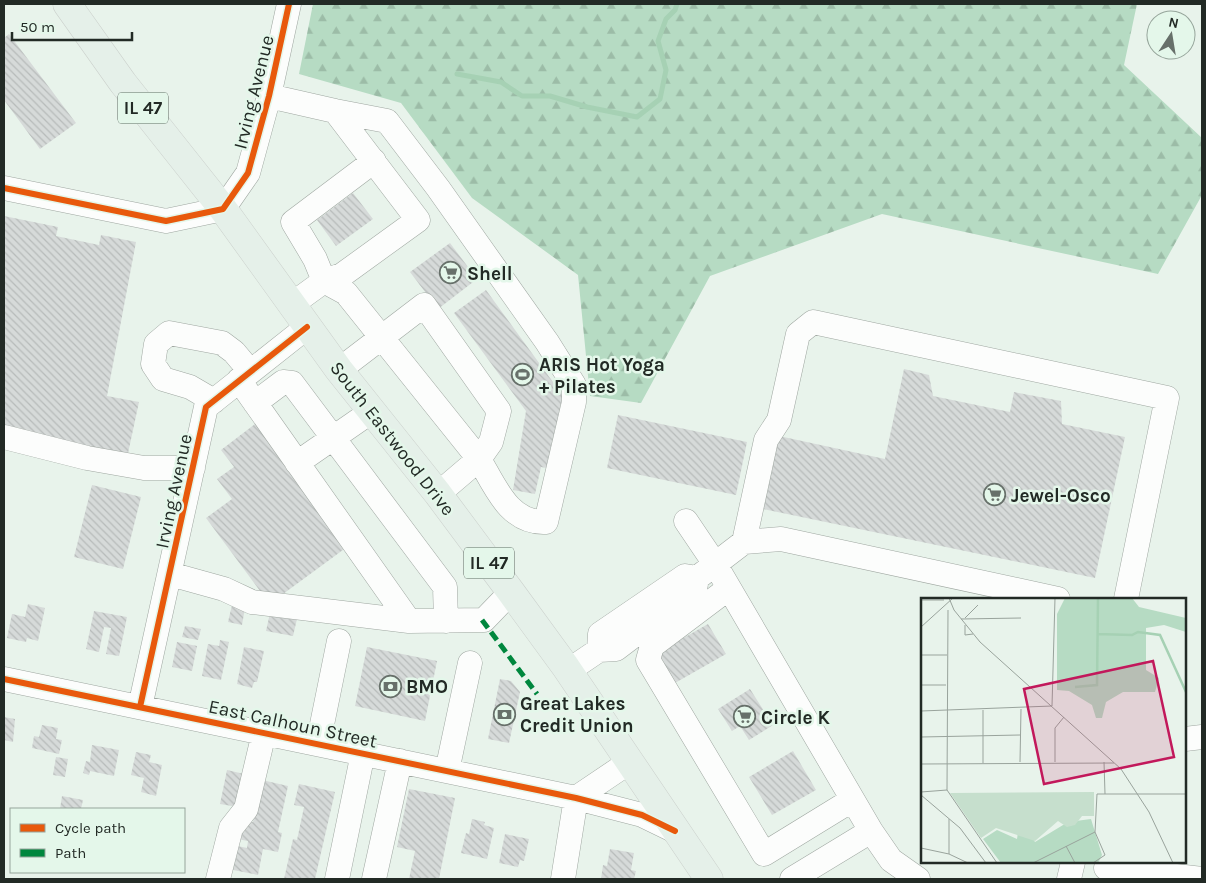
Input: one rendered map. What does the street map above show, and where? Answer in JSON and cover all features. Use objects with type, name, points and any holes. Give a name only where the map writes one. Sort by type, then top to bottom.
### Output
[{"type":"main road","name":"South Eastwood Drive","points":[[67,4],[123,83],[223,209],[339,370],[438,494],[511,592],[568,671],[628,763],[709,879]]},
{"type":"street","name":"Irving Avenue","points":[[223,209],[248,173],[269,96],[289,4]]},
{"type":"street","points":[[269,96],[338,116],[387,121],[444,196],[547,342],[574,385],[574,402],[546,522],[532,523],[508,508],[479,458],[382,337],[346,293],[324,281],[315,259],[293,222],[374,161]]},
{"type":"street","points":[[291,305],[324,281],[342,276],[418,220],[338,116]]},
{"type":"street","points":[[4,188],[166,221],[223,209]]},
{"type":"street","points":[[339,370],[424,305],[500,411],[491,442],[479,458],[438,494]]},
{"type":"street","points":[[744,542],[766,440],[779,420],[798,334],[813,322],[1167,398],[1126,598]]},
{"type":"street","name":"Irving Avenue","points":[[140,707],[206,407],[307,327]]},
{"type":"street","points":[[214,401],[190,387],[163,378],[153,364],[156,344],[169,333],[222,343],[234,352],[255,403],[409,621]]},
{"type":"street","points":[[255,403],[283,382],[292,383],[445,587],[446,621]]},
{"type":"street","points":[[298,463],[372,411]]},
{"type":"street","points":[[4,437],[87,458],[144,468],[193,468]]},
{"type":"street","points":[[686,521],[706,571],[729,588],[871,832],[891,860],[918,879]]},
{"type":"street","points":[[568,671],[599,650],[616,649],[695,589],[706,571],[744,542],[781,539],[1053,598]]},
{"type":"street","points":[[170,574],[224,589],[252,602],[409,621],[484,620],[511,592]]},
{"type":"street","points":[[729,588],[652,646],[648,660],[764,854],[852,800]]},
{"type":"street","points":[[318,744],[339,640]]},
{"type":"street","points":[[447,771],[470,663]]},
{"type":"street","name":"East Calhoun Street","points":[[4,680],[264,732],[576,798],[642,815],[675,831]]},
{"type":"street","points":[[218,879],[231,828],[246,809],[264,732]]},
{"type":"street","points":[[1186,739],[1202,738]]},
{"type":"street","points":[[337,879],[363,753]]},
{"type":"street","points":[[374,879],[400,761]]},
{"type":"street","points":[[563,879],[576,798],[628,763]]},
{"type":"street","points":[[792,879],[871,832]]},
{"type":"street","points":[[1069,879],[1073,863]]},
{"type":"street","points":[[1108,863],[1106,868],[1202,879]]},
{"type":"green space","points":[[313,4],[1137,4],[1124,65],[1202,138],[1202,195],[1158,274],[882,214],[710,276],[641,403],[590,396],[578,275],[472,198],[401,103],[299,74]]},
{"type":"building","points":[[9,34],[76,123],[40,149],[4,100],[4,38]]},
{"type":"building","points":[[353,193],[373,219],[336,246],[317,220]]},
{"type":"building","points":[[4,216],[58,227],[56,236],[99,245],[101,235],[136,242],[107,396],[139,402],[127,458],[4,432]]},
{"type":"building","name":"Shell","points":[[450,243],[477,279],[438,309],[410,272]]},
{"type":"building","points":[[486,290],[566,400],[552,469],[541,467],[535,494],[513,490],[526,411],[454,313]]},
{"type":"building","name":"Jewel-Osco","points":[[904,369],[929,375],[933,396],[1010,412],[1014,392],[1061,401],[1062,424],[1125,437],[1095,578],[763,509],[779,436],[885,459]]},
{"type":"building","points":[[618,415],[747,442],[736,495],[607,468]]},
{"type":"building","points":[[255,424],[347,547],[279,597],[263,595],[206,518],[232,499],[217,479],[234,467],[221,450]]},
{"type":"building","points":[[92,485],[141,497],[123,569],[74,557]]},
{"type":"building","points":[[28,604],[45,608],[38,641],[27,638],[26,642],[7,638],[12,614],[25,617]]},
{"type":"building","points":[[232,605],[245,608],[242,625],[228,622]]},
{"type":"building","points":[[94,611],[127,617],[119,656],[106,654],[111,628],[104,627],[99,652],[86,649]]},
{"type":"building","points":[[270,613],[297,619],[293,636],[266,631]]},
{"type":"building","points":[[708,624],[726,654],[675,683],[657,653]]},
{"type":"building","points":[[185,626],[201,629],[198,640],[182,637]]},
{"type":"building","points":[[220,640],[229,642],[221,680],[202,676],[208,644],[219,646]]},
{"type":"building","points":[[177,642],[197,646],[192,671],[172,667]]},
{"type":"building","points":[[244,647],[264,651],[257,682],[254,682],[252,688],[237,684]]},
{"type":"building","points":[[367,647],[437,661],[425,721],[355,706]]},
{"type":"building","points":[[500,679],[511,681],[520,692],[509,743],[488,739]]},
{"type":"building","name":"Circle K","points":[[750,689],[773,725],[749,740],[740,726],[732,731],[718,709]]},
{"type":"building","points":[[4,717],[15,719],[13,742],[4,740]]},
{"type":"building","points":[[42,725],[58,728],[56,739],[62,740],[59,754],[32,748],[34,736],[39,737]]},
{"type":"building","points":[[92,745],[119,750],[114,776],[90,771],[89,775],[83,773],[86,761],[90,762]]},
{"type":"building","points":[[793,751],[816,790],[772,815],[749,777]]},
{"type":"building","points":[[136,752],[151,755],[149,762],[162,765],[156,796],[141,792],[144,778],[131,775]]},
{"type":"building","points":[[56,757],[68,759],[65,777],[53,775]]},
{"type":"building","points":[[227,770],[244,774],[238,807],[220,804]]},
{"type":"building","points":[[262,780],[288,786],[278,832],[282,833],[278,852],[263,849],[258,875],[228,869],[233,845],[247,848],[248,841],[237,839],[241,820],[253,822]]},
{"type":"building","points":[[299,784],[335,792],[315,879],[284,879],[293,839],[297,840],[304,807],[294,805]]},
{"type":"building","points":[[409,789],[455,798],[439,879],[409,879],[415,851],[397,847]]},
{"type":"building","points":[[62,796],[83,800],[81,808],[60,808]]},
{"type":"building","points":[[472,819],[485,822],[484,825],[494,828],[487,859],[461,853],[466,833],[469,834]]},
{"type":"building","points":[[505,834],[529,839],[524,861],[520,860],[518,867],[499,863]]},
{"type":"building","points":[[610,849],[634,853],[631,870],[636,871],[634,879],[601,879],[603,865],[607,866]]},
{"type":"waterway","points":[[457,74],[501,82],[522,96],[550,96],[587,107],[637,117],[660,99],[666,70],[658,41],[666,19],[675,10],[677,4]]},
{"type":"marked path","points":[[482,620],[537,694]]},
{"type":"cycle path","points":[[4,188],[166,221],[223,209],[248,173],[269,96],[289,4]]},
{"type":"cycle path","points":[[140,707],[206,407],[307,327]]},
{"type":"cycle path","points":[[4,679],[576,798],[642,815],[675,831]]},
{"type":"place","name":"Shell","points":[[451,273]]},
{"type":"place","name":"ARIS Hot Yoga + Pilates","points":[[523,375]]},
{"type":"place","name":"Jewel-Osco","points":[[995,495]]},
{"type":"place","name":"BMO","points":[[390,686]]},
{"type":"place","name":"Great Lakes Credit Union","points":[[504,714]]},
{"type":"place","name":"Circle K","points":[[745,717]]}]
